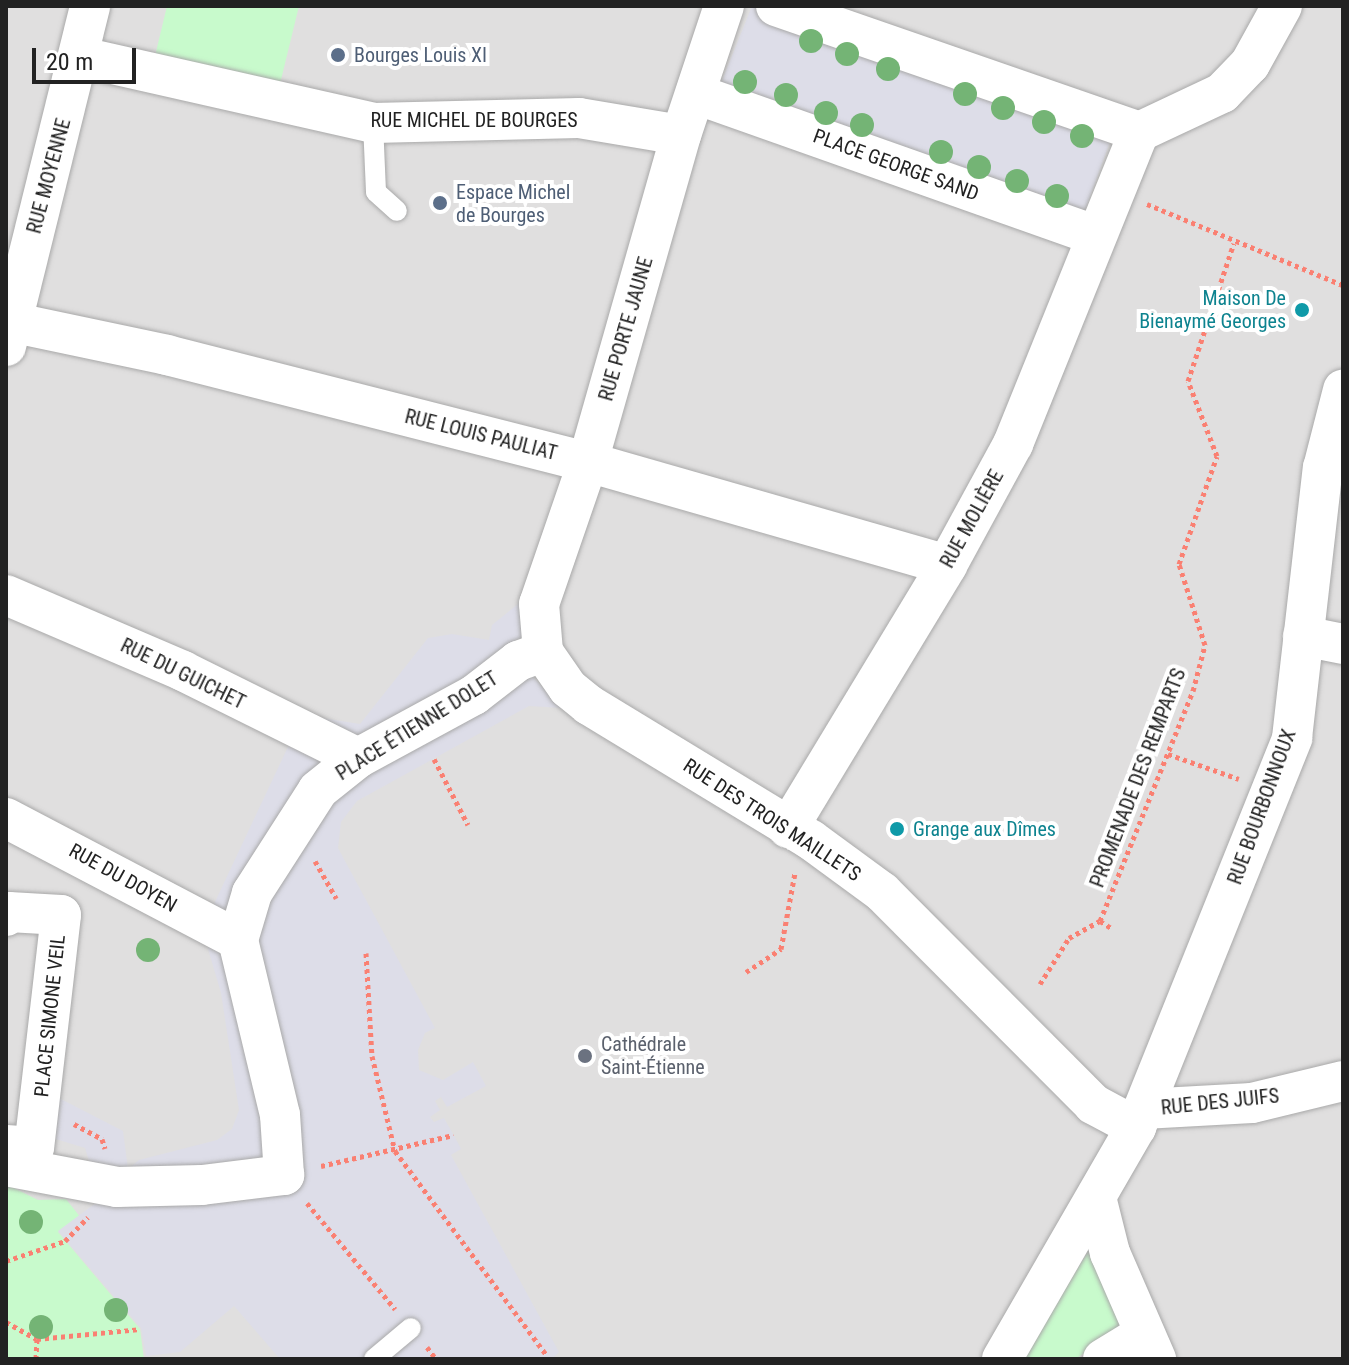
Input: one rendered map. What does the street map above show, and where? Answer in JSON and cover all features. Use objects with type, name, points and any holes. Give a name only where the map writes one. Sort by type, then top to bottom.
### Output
[{"type":"street","name":"RUE MOYENNE","points":[[8,329],[81,57],[90,6]]},
{"type":"street","name":"RUE PORTE JAUNE","points":[[543,652],[539,604],[588,462],[681,135],[724,6]]},
{"type":"street","points":[[776,6],[1139,132],[1222,93],[1250,64],[1282,6]]},
{"type":"street","name":"RUE MICHEL DE BOURGES","points":[[81,57],[373,123],[579,118],[681,135]]},
{"type":"street","name":"PLACE GEORGE SAND","points":[[696,94],[1096,236]]},
{"type":"street","name":"RUE MOLIÈRE","points":[[799,834],[1013,444],[1139,132]]},
{"type":"street","name":"RUE LOUIS PAULIAT","points":[[8,329],[167,355],[588,462],[947,565]]},
{"type":"street","name":"RUE BOURBONNOUX","points":[[1002,1359],[1097,1201],[1140,1118],[1292,738],[1323,468],[1343,390]]},
{"type":"street","name":"RUE DU GUICHET","points":[[6,595],[183,671],[358,758]]},
{"type":"street","points":[[1303,636],[1343,644]]},
{"type":"street","name":"PLACE ÉTIENNE DOLET","points":[[238,940],[252,893],[288,831],[318,790],[358,758],[474,695],[518,661],[543,652]]},
{"type":"street","name":"RUE DES TROIS MAILLETS","points":[[543,652],[568,688],[589,705],[799,834],[882,892],[1093,1104],[1140,1118]]},
{"type":"street","name":"RUE DU DOYEN","points":[[6,818],[238,940]]},
{"type":"street","name":"PLACE SIMONE VEIL","points":[[6,916],[9,912],[61,915],[34,1147],[6,1145]]},
{"type":"street","points":[[6,1166],[117,1187],[202,1185],[284,1175],[280,1115],[238,940]]},
{"type":"street","name":"RUE DES JUIFS","points":[[1140,1118],[1252,1103],[1343,1081]]},
{"type":"street","points":[[1097,1201],[1110,1253],[1150,1347],[1103,1359]]},
{"type":"lane","points":[[373,123],[376,192],[397,211]]},
{"type":"lane","points":[[374,1359],[411,1328]]},
{"type":"path","points":[[1117,191],[1234,243],[1343,285]]},
{"type":"path","name":"PROMENADE DES REMPARTS","points":[[1100,921],[1168,754],[1205,645],[1179,564],[1217,456],[1188,381],[1234,243]]},
{"type":"path","points":[[1168,754],[1271,791]]},
{"type":"path","points":[[434,758],[468,825]]},
{"type":"path","points":[[746,972],[781,949],[799,834]]},
{"type":"path","points":[[1040,984],[1069,938],[1100,921],[1111,928]]},
{"type":"path","points":[[366,953],[372,1056],[395,1151],[547,1358]]},
{"type":"path","points":[[436,1359],[284,1175],[453,1135]]},
{"type":"path","points":[[6,1261],[65,1241],[117,1187]]},
{"type":"path","points":[[6,1322],[37,1339],[140,1329]]},
{"type":"path","points":[[36,1359],[37,1339]]},
{"type":"shaded area","points":[[6,6],[1343,6],[1343,1359],[6,1359]]},
{"type":"shaded area","points":[[752,6],[800,6],[1119,117],[1075,238],[711,108]]},
{"type":"shaded area","points":[[528,596],[518,661],[562,708],[529,706],[357,801],[341,822],[338,848],[435,1028],[425,1033],[418,1050],[419,1070],[443,1080],[473,1062],[486,1086],[447,1107],[441,1097],[435,1101],[440,1110],[430,1117],[434,1122],[444,1118],[458,1143],[461,1149],[451,1155],[559,1352],[552,1359],[280,1359],[234,1306],[180,1352],[146,1356],[141,1328],[58,1231],[116,1188],[95,1181],[85,1148],[36,1133],[57,1097],[123,1131],[128,1169],[139,1160],[217,1140],[232,1129],[239,1110],[221,993],[208,949],[214,904],[303,715],[360,724],[428,638],[452,634],[489,640],[492,625]]},
{"type":"green space","points":[[167,6],[299,6],[279,88],[155,56]]},
{"type":"green space","points":[[6,1184],[38,1200],[66,1199],[81,1218],[58,1232],[140,1329],[144,1359],[6,1359]]},
{"type":"green space","points":[[1094,1242],[1129,1326],[1075,1359],[1022,1359]]},
{"type":"place","name":"Bourges Louis XI","points":[[338,55]]},
{"type":"place","name":"Espace Michel de Bourges","points":[[440,203]]},
{"type":"place","name":"Maison De Bienaymé Georges","points":[[1302,310]]},
{"type":"place","name":"Grange aux Dîmes","points":[[897,829]]},
{"type":"place","name":"Cathédrale Saint-Étienne","points":[[585,1056]]}]
